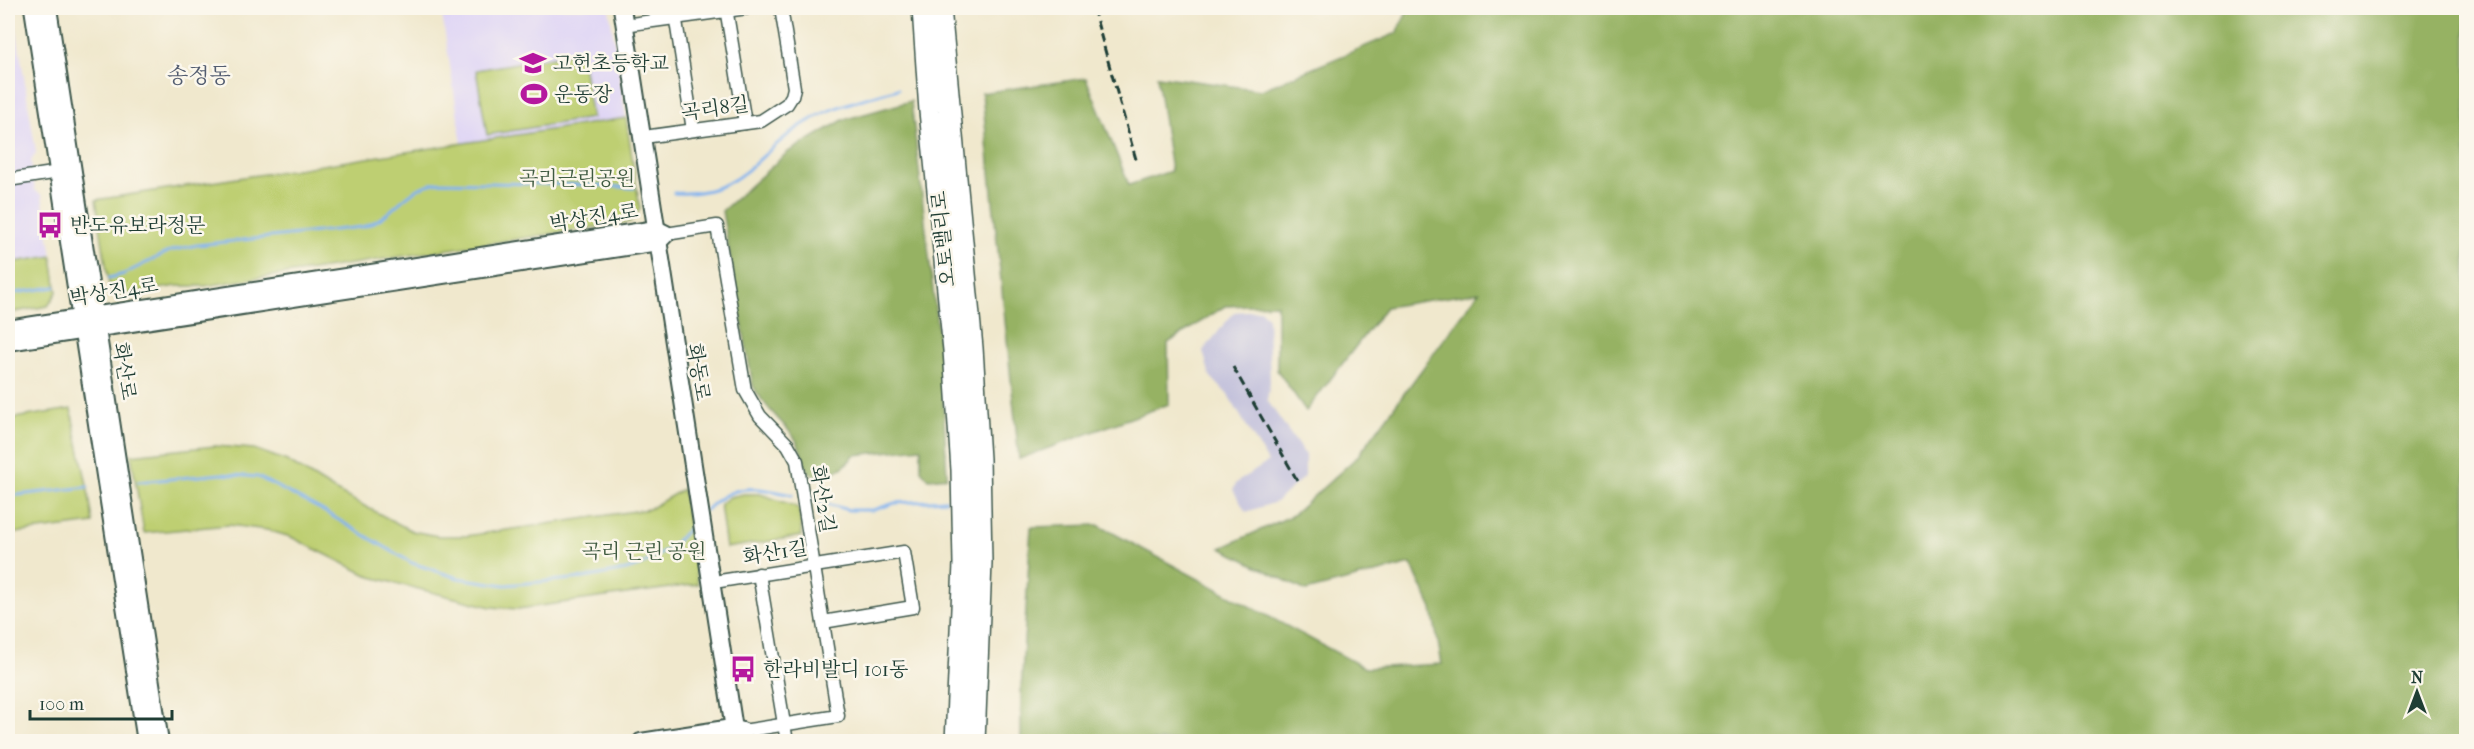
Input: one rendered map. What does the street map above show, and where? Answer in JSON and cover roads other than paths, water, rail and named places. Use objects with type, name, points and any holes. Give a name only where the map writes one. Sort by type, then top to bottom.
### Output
[{"type":"highway","name":"오토밸리로","points":[[923,8],[936,54]]},
{"type":"highway","name":"오토밸리로","points":[[940,8],[936,54],[939,109],[972,348],[970,464],[972,521]]},
{"type":"highway","points":[[956,741],[963,564],[972,521]]},
{"type":"highway","points":[[972,521],[981,562],[974,741]]},
{"type":"street","name":"화산로","points":[[33,8],[58,172],[89,323],[160,741]]},
{"type":"street","name":"화산로","points":[[48,8],[146,741]]},
{"type":"street","name":"화동로","points":[[622,8],[630,19],[651,136],[660,235]]},
{"type":"street","points":[[630,19],[674,13],[747,8]]},
{"type":"street","name":"곡리8길","points":[[651,136],[766,119],[787,104],[794,88],[781,8]]},
{"type":"street","points":[[726,9],[745,123]]},
{"type":"street","points":[[674,13],[693,130]]},
{"type":"street","name":"화동로","points":[[630,19],[660,235],[738,736]]},
{"type":"street","points":[[8,180],[58,172]]},
{"type":"street","name":"화산2길","points":[[660,235],[717,226],[745,390],[760,416],[794,453],[838,716],[784,724],[738,736]]},
{"type":"street","name":"박상진4로","points":[[8,342],[89,323],[660,235]]},
{"type":"street","name":"박상진4로","points":[[8,329],[89,323]]},
{"type":"street","name":"화동로","points":[[705,515],[720,581],[738,736]]},
{"type":"street","name":"화산1길","points":[[720,581],[904,552],[913,608],[823,622]]},
{"type":"street","points":[[759,574],[787,741]]},
{"type":"street","points":[[641,741],[738,736]]},
{"type":"street","points":[[707,741],[738,736]]},
{"type":"waterway","points":[[674,193],[717,188],[747,171],[789,134],[807,122],[851,102],[898,89]]},
{"type":"waterway","points":[[109,278],[124,274],[170,251],[197,245],[362,227],[383,216],[417,190],[440,182],[634,188]]},
{"type":"waterway","points":[[8,294],[55,287]]},
{"type":"waterway","points":[[138,482],[221,474],[258,477],[320,509],[412,563],[458,578],[505,585],[584,578],[626,570],[641,565],[669,549],[695,522]]},
{"type":"waterway","points":[[8,496],[88,487]]},
{"type":"waterway","points":[[706,510],[726,495],[746,489],[792,495]]},
{"type":"waterway","points":[[813,500],[849,510],[873,510],[895,503],[946,500]]},
{"type":"railway","points":[[1093,8],[1137,163]]},
{"type":"railway","points":[[1233,367],[1297,480]]},
{"type":"place","name":"고헌초등학교","points":[[533,63]]},
{"type":"place","name":"운동장","points":[[534,94]]},
{"type":"place","name":"반도유보라정문","points":[[50,225]]},
{"type":"place","name":"한라비발디 101동","points":[[743,669]]},
{"type":"district","name":"송정동","points":[[199,75]]},
{"type":"park label","name":"곡리근린공원","points":[[577,178]]},
{"type":"park label","name":"곡리 근린 공원","points":[[644,551]]}]
